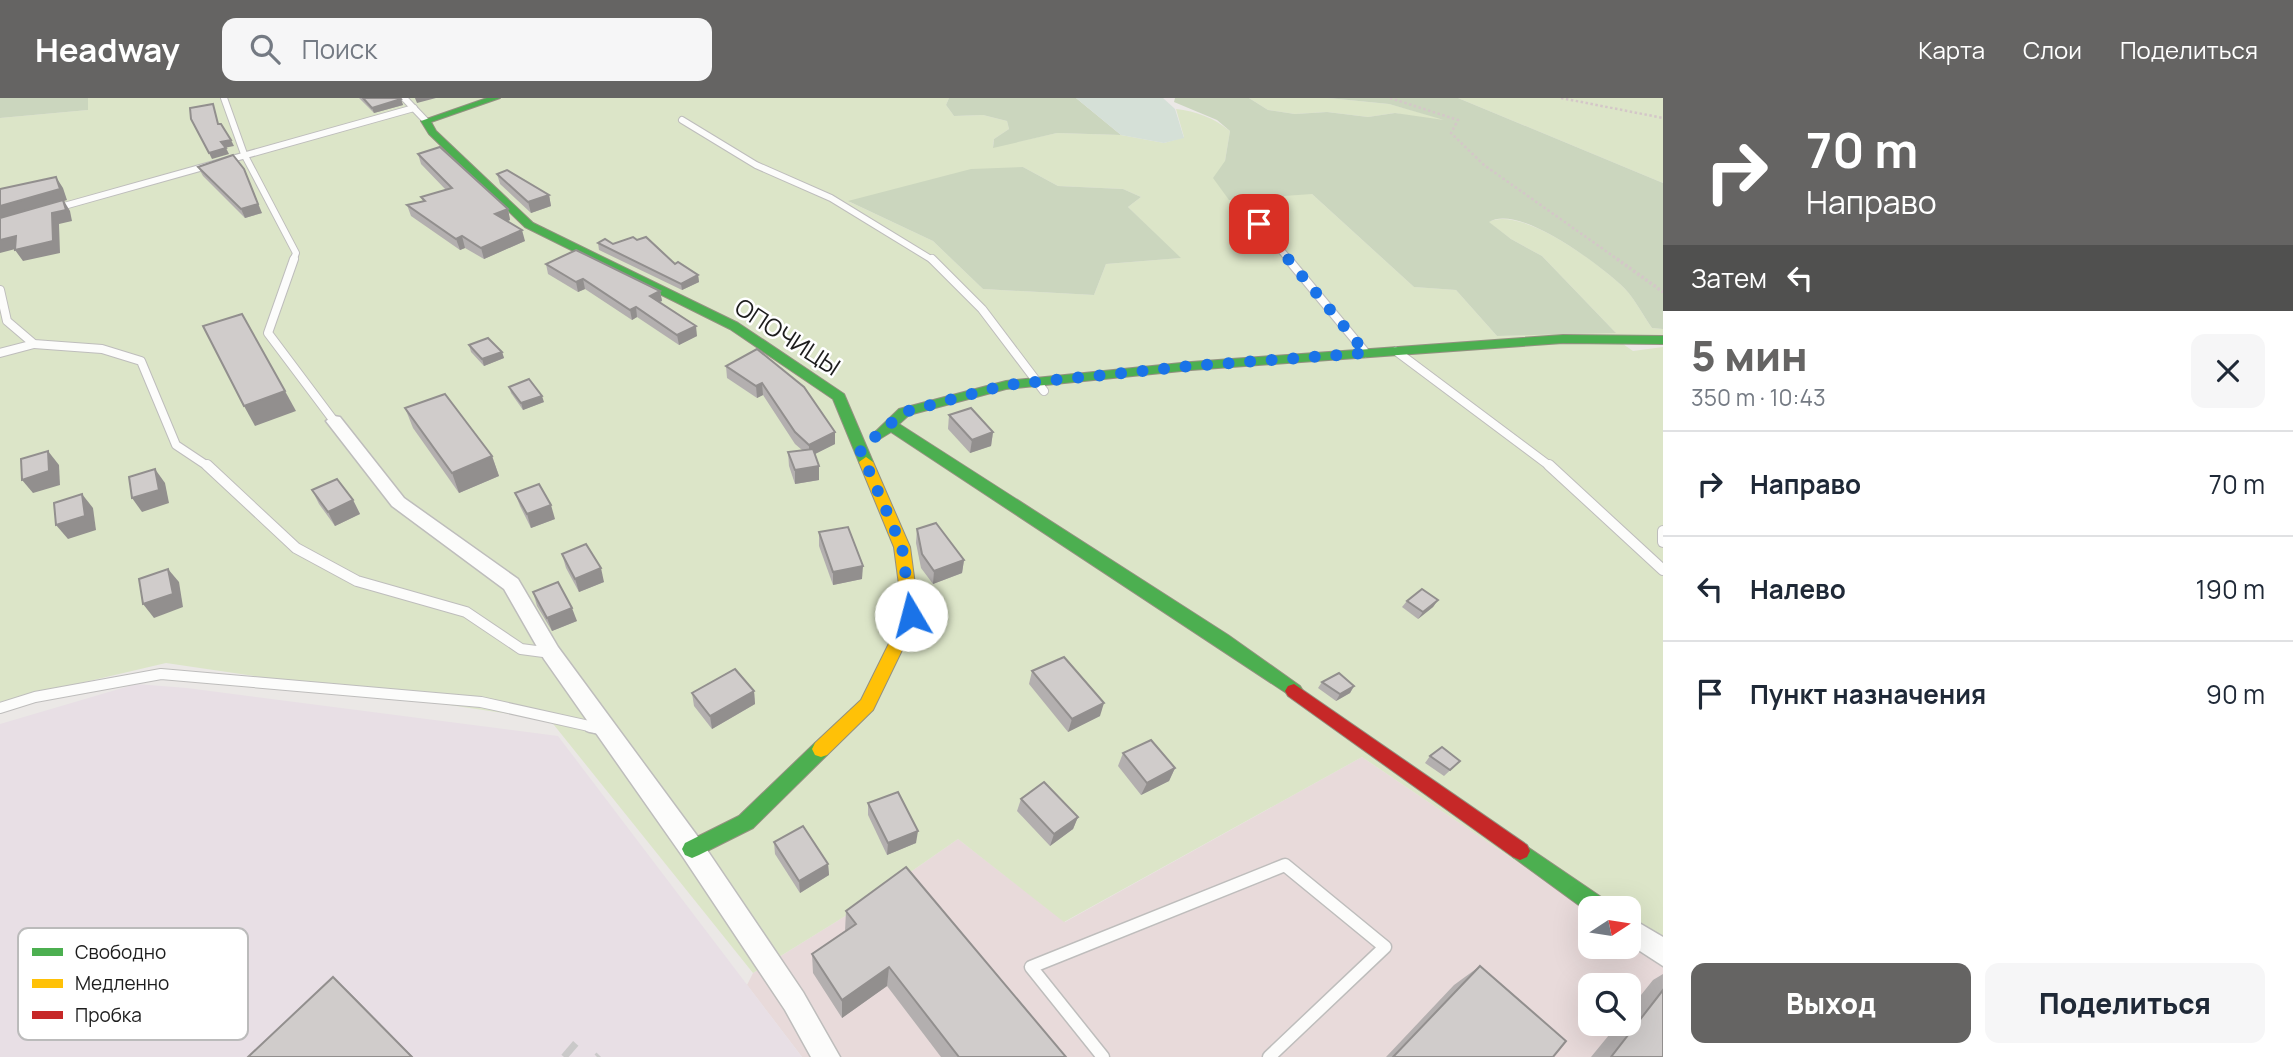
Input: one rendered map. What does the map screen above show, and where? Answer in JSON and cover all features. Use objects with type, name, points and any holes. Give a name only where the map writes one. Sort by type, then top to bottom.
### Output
[{"type":"street","points":[[426,121],[495,98]]},
{"type":"street","name":"ОПОЧИЦЫ","points":[[426,121],[432,132],[528,225],[733,326],[839,397],[902,547],[911,615],[867,705],[746,822],[692,849]]},
{"type":"street","points":[[860,450],[904,412],[1006,385],[1041,387],[1191,366],[1563,339],[1663,340]]},
{"type":"street","points":[[334,421],[398,502],[511,584],[551,653],[692,849],[794,1001],[826,1057]]},
{"type":"street","points":[[890,425],[1222,640],[1583,896]]},
{"type":"street","points":[[1642,938],[1663,953]]},
{"type":"lane","points":[[224,98],[244,154],[296,253],[268,333],[334,421]]},
{"type":"lane","points":[[404,98],[426,121]]},
{"type":"lane","points":[[53,209],[414,108]]},
{"type":"lane","points":[[682,120],[756,165],[831,198],[939,264],[982,309],[1041,387]]},
{"type":"lane","points":[[1259,224],[1366,353]]},
{"type":"lane","points":[[0,290],[7,321],[34,344]]},
{"type":"lane","points":[[0,353],[34,344],[102,349],[141,361],[176,445],[214,470],[296,548],[357,581],[466,612],[521,649],[551,653]]},
{"type":"lane","points":[[1396,351],[1537,454],[1663,569]]},
{"type":"lane","points":[[1663,531],[1663,542]]},
{"type":"lane","points":[[0,708],[35,696],[161,674],[481,702],[604,729]]},
{"type":"lane","points":[[1103,1057],[1031,967],[1285,866],[1385,947],[1269,1057]]},
{"type":"path","points":[[1390,98],[1458,120],[1451,133],[1483,165],[1663,292]]},
{"type":"path","points":[[1561,98],[1663,118]]},
{"type":"shaded area","points":[[1076,98],[1163,98],[1175,109],[1184,138],[1164,143],[1121,135]]},
{"type":"shaded area","points":[[136,684],[187,688],[558,736],[802,1057],[0,1057],[0,724]]},
{"type":"shaded area","points":[[1362,757],[1578,903],[1578,959],[1642,959],[1642,947],[1663,961],[1663,1057],[802,1057],[747,985],[753,973],[860,907],[958,839],[1065,922]]},
{"type":"green space","points":[[0,98],[88,98],[88,110],[0,118]]},
{"type":"green space","points":[[88,98],[949,98],[946,105],[954,116],[983,115],[1007,121],[1009,129],[994,139],[993,147],[1057,133],[1121,135],[1164,143],[1184,137],[1176,109],[1198,113],[1230,131],[1225,161],[1312,194],[1414,287],[1456,290],[1497,336],[1615,332],[1542,256],[1511,239],[1488,222],[1502,219],[1519,221],[1538,228],[1576,250],[1625,288],[1652,328],[1663,329],[1663,336],[1613,337],[1633,351],[1663,347],[1663,961],[1642,947],[1642,896],[1578,896],[1578,903],[1362,757],[1064,922],[958,839],[860,907],[753,973],[550,720],[166,663],[0,702],[0,118],[88,110]],"holes":[[[1023,167],[1058,186],[1123,189],[1141,197],[1128,207],[1180,258],[1106,264],[1094,295],[983,289],[933,241],[850,202]]]},
{"type":"green space","points":[[949,98],[1076,98],[1121,135],[1057,133],[993,148],[994,139],[1009,129],[1007,121],[983,115],[954,116],[946,105]]},
{"type":"green space","points":[[1175,98],[1249,98],[1268,110],[1295,114],[1327,112],[1368,117],[1395,113],[1444,120],[1389,104],[1328,98],[1458,98],[1663,183],[1663,329],[1652,328],[1625,288],[1577,251],[1537,228],[1502,218],[1489,222],[1511,239],[1542,256],[1616,333],[1497,336],[1456,290],[1414,287],[1312,194],[1229,200],[1213,178],[1225,161],[1230,131],[1217,120],[1174,102]]},
{"type":"green space","points":[[1249,98],[1328,98],[1389,104],[1447,120],[1429,120],[1395,113],[1368,117],[1327,112],[1295,114],[1268,110]]},
{"type":"green space","points":[[1458,98],[1663,98],[1663,183]]},
{"type":"green space","points":[[1023,167],[1058,186],[1123,189],[1141,197],[1128,207],[1181,258],[1106,264],[1094,295],[983,289],[933,241],[848,201],[971,169]]},
{"type":"building","points":[[363,98],[400,98],[401,99],[372,108]]},
{"type":"building","points":[[213,104],[218,124],[221,124],[231,140],[221,142],[226,148],[209,153],[191,119],[190,108]]},
{"type":"building","points":[[440,147],[508,209],[495,214],[522,230],[481,248],[462,236],[456,239],[407,205],[425,201],[421,197],[452,188],[418,154]]},
{"type":"building","points":[[233,155],[244,169],[258,204],[241,209],[198,167]]},
{"type":"building","points":[[507,170],[549,195],[528,202],[497,174]]},
{"type":"building","points":[[56,177],[60,189],[0,206],[0,189]]},
{"type":"building","points":[[63,200],[66,210],[52,213],[53,241],[15,250],[16,236],[0,240],[0,218]]},
{"type":"building","points":[[633,237],[637,240],[646,237],[675,264],[678,262],[698,275],[681,284],[598,243],[605,239],[613,244]]},
{"type":"building","points":[[576,250],[660,291],[650,296],[696,326],[677,335],[636,307],[630,310],[583,279],[576,282],[546,264]]},
{"type":"building","points":[[242,314],[285,391],[244,406],[203,326]]},
{"type":"building","points":[[488,338],[502,352],[482,359],[469,345]]},
{"type":"building","points":[[757,349],[804,387],[835,432],[809,445],[795,432],[762,383],[756,386],[726,366]]},
{"type":"building","points":[[529,379],[542,396],[521,403],[509,387]]},
{"type":"building","points":[[445,394],[492,456],[452,473],[405,408]]},
{"type":"building","points":[[971,408],[993,432],[972,440],[949,415]]},
{"type":"building","points":[[813,449],[819,466],[795,470],[788,452]]},
{"type":"building","points":[[48,451],[49,471],[22,480],[21,459]]},
{"type":"building","points":[[155,469],[159,490],[132,498],[129,477]]},
{"type":"building","points":[[337,479],[353,500],[328,512],[312,490]]},
{"type":"building","points":[[539,484],[551,505],[527,514],[515,493]]},
{"type":"building","points":[[82,494],[85,516],[56,525],[54,503]]},
{"type":"building","points":[[936,523],[964,560],[934,571],[922,554],[917,529]]},
{"type":"building","points":[[848,527],[863,566],[833,572],[819,532]]},
{"type":"building","points":[[586,544],[601,568],[575,579],[562,554]]},
{"type":"building","points":[[168,569],[173,594],[143,604],[139,579]]},
{"type":"building","points":[[558,582],[572,608],[547,618],[533,592]]},
{"type":"building","points":[[1422,589],[1438,600],[1423,612],[1407,601]]},
{"type":"building","points":[[1064,657],[1104,703],[1072,719],[1032,671]]},
{"type":"building","points":[[735,669],[754,691],[710,716],[692,693]]},
{"type":"building","points":[[1339,673],[1354,686],[1340,694],[1322,682]]},
{"type":"building","points":[[1151,740],[1175,768],[1147,783],[1123,753]]},
{"type":"building","points":[[1442,747],[1460,761],[1450,770],[1430,756]]},
{"type":"building","points":[[1044,782],[1078,817],[1054,834],[1021,799]]},
{"type":"building","points":[[898,792],[918,831],[888,843],[868,803]]},
{"type":"building","points":[[803,826],[828,864],[799,881],[774,842]]},
{"type":"building","points":[[906,867],[1066,1057],[959,1057],[889,967],[842,1000],[812,954],[856,924],[846,911]]},
{"type":"building","points":[[1480,966],[1566,1041],[1553,1057],[1393,1057]]},
{"type":"building","points":[[333,977],[412,1057],[248,1057]]},
{"type":"building","points":[[1663,990],[1663,1057],[1611,1057],[1627,1036],[1641,1036],[1641,1018]]},
{"type":"railway","points":[[564,1057],[583,1035]]},
{"type":"traffic: fast","points":[[496,98],[426,121],[432,132],[529,225],[734,326],[839,397],[866,462]]},
{"type":"traffic: fast","points":[[878,436],[904,412],[1006,385],[1191,366],[1444,347],[1563,339],[1663,340]]},
{"type":"traffic: fast","points":[[890,425],[1222,640],[1294,691]]},
{"type":"traffic: fast","points":[[692,849],[746,822],[821,749]]},
{"type":"traffic: fast","points":[[1520,851],[1583,896]]},
{"type":"traffic: slow","points":[[821,749],[867,705],[911,615],[902,547],[866,462]]},
{"type":"traffic: jam","points":[[1294,691],[1520,851]]},
{"type":"route","points":[[911,615],[902,547],[860,450],[904,412],[1006,385],[1191,366],[1366,353],[1259,224]]}]
